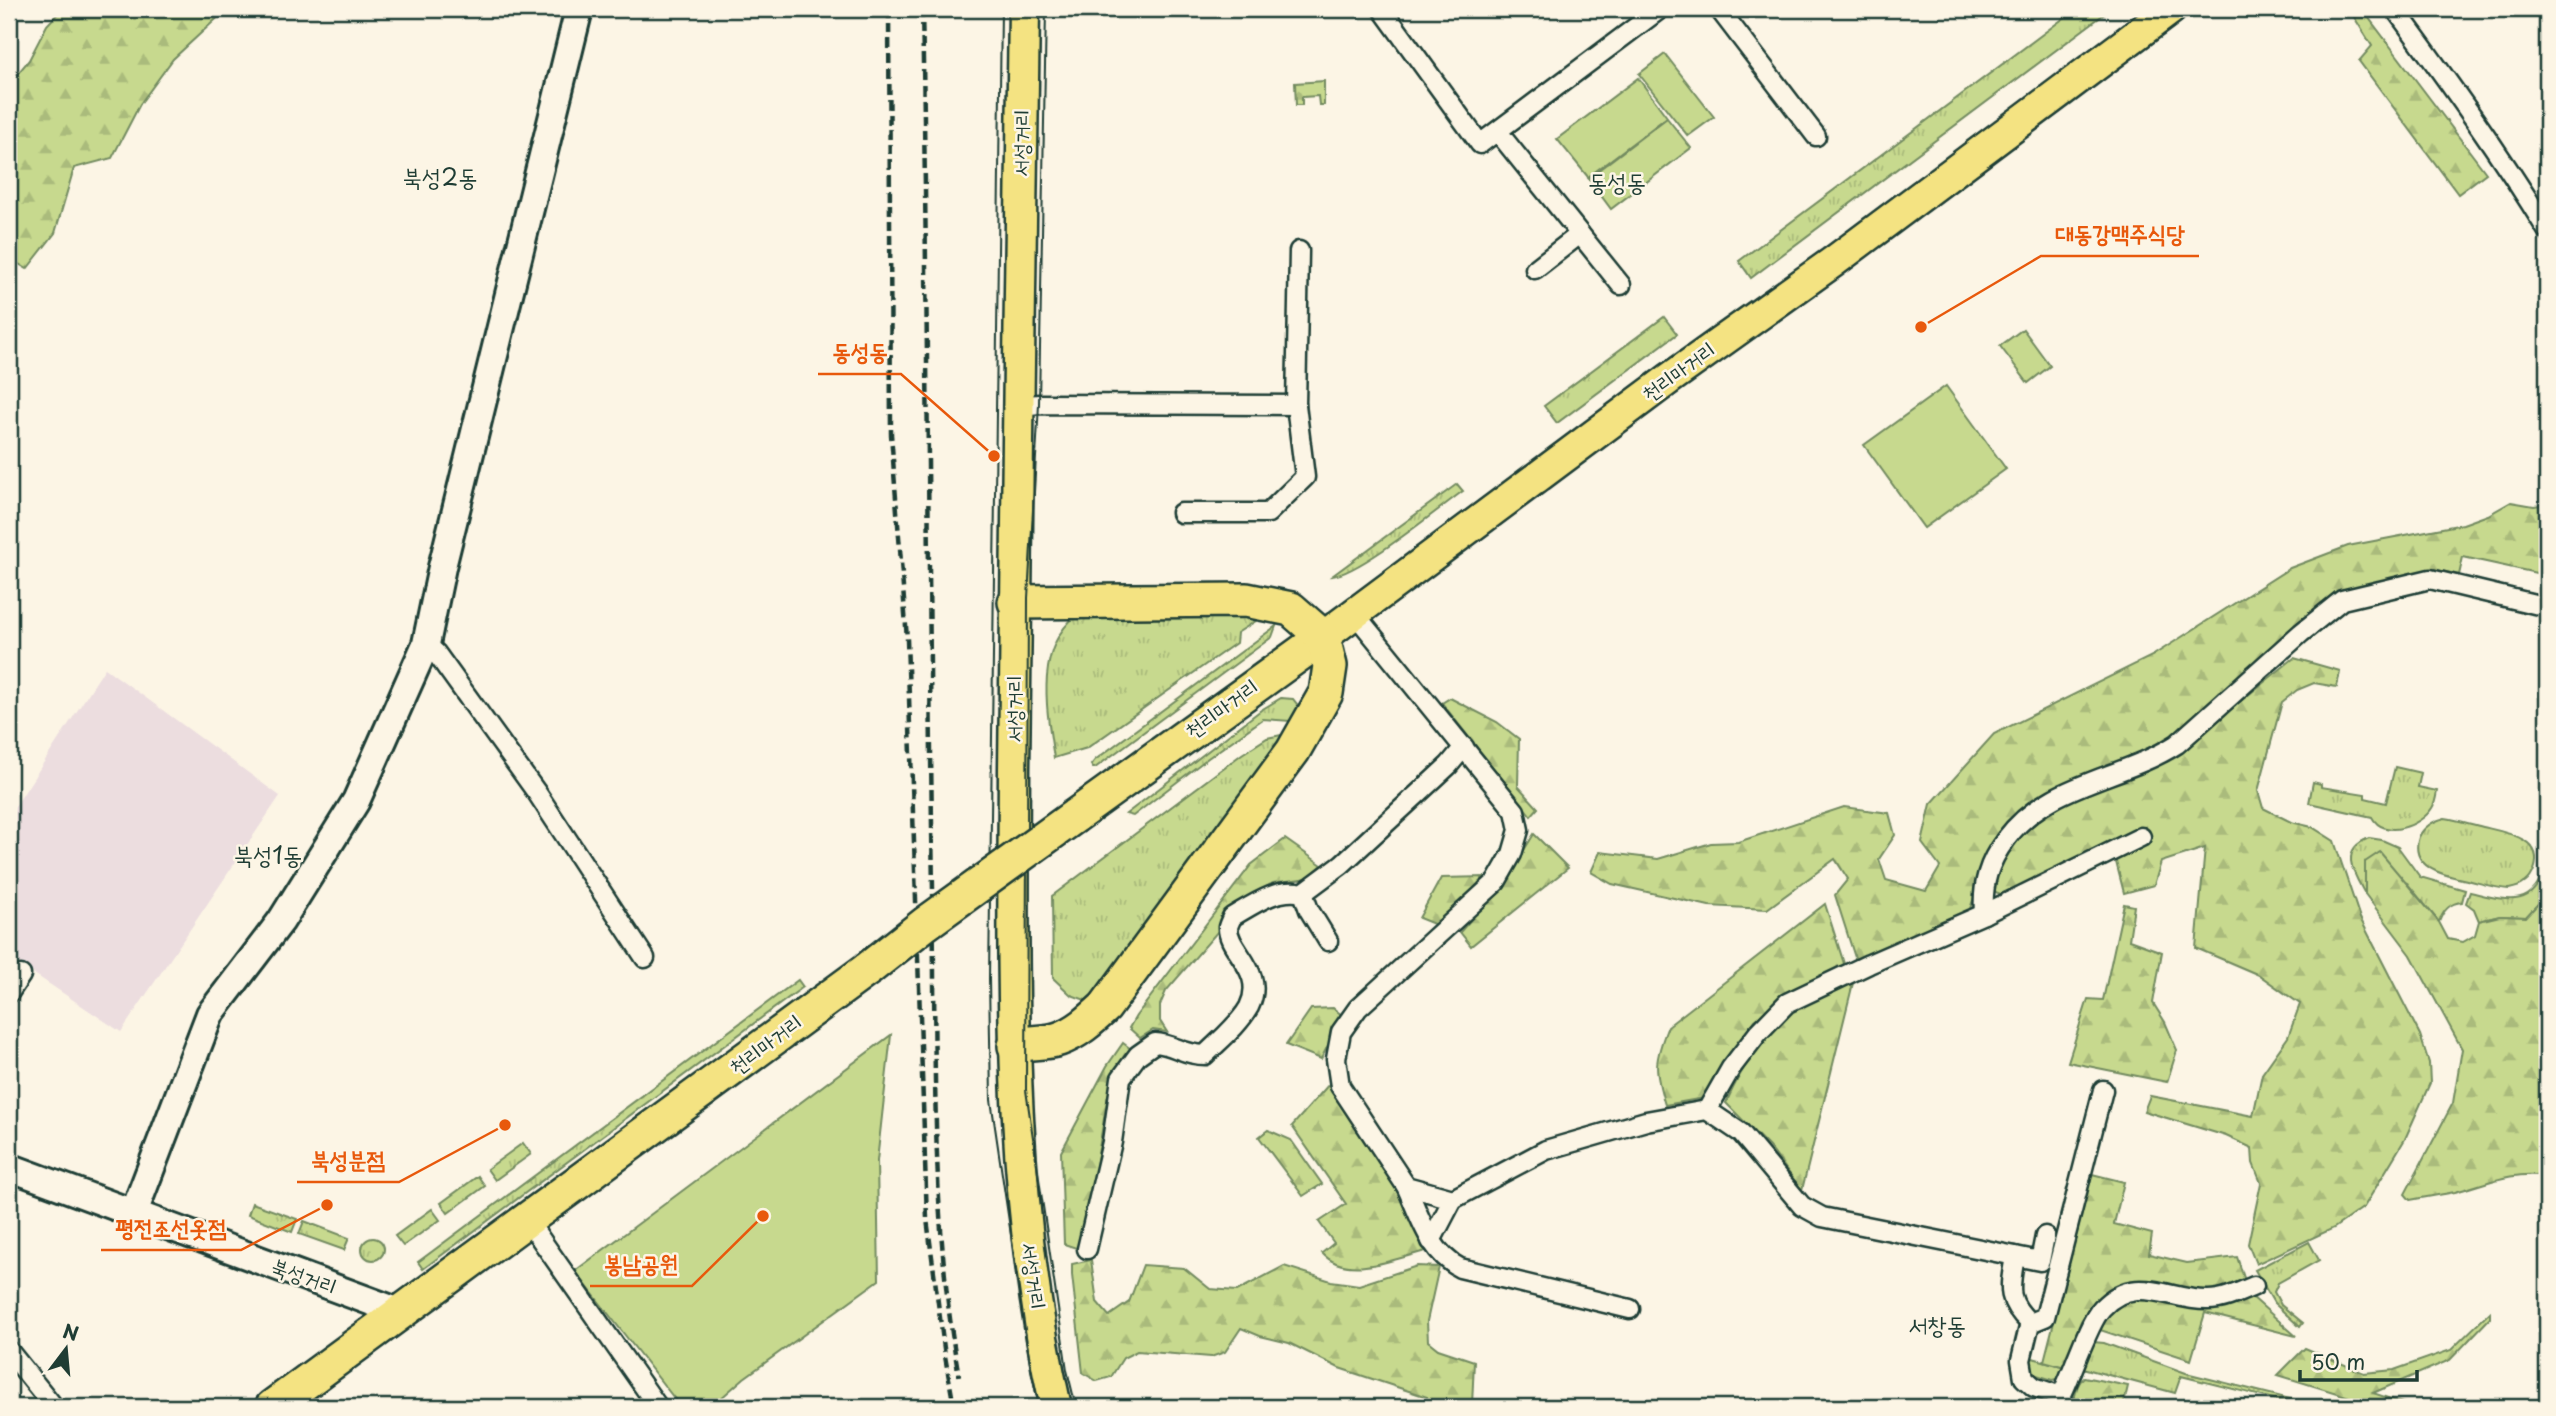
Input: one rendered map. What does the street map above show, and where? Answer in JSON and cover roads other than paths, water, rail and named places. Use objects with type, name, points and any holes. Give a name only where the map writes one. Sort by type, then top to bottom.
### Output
[{"type":"highway","points":[[1015,602],[1245,600],[1291,610],[1323,637],[1331,666],[1326,693],[1293,751],[1119,989],[1088,1023],[1072,1033],[1058,1040],[1027,1042],[1015,1046]]},
{"type":"highway","name":"천리마거리","points":[[272,1407],[868,969],[925,924],[1323,637]]},
{"type":"main road","name":"서성거리","points":[[1024,9],[1015,602],[1013,971],[1023,1195],[1041,1329],[1056,1407]]},
{"type":"main road","name":"천리마거리","points":[[1323,637],[1669,379],[1833,262],[2171,9]]},
{"type":"street","points":[[133,1215],[210,1014],[281,921],[356,801],[426,644],[442,567],[579,9]]},
{"type":"street","points":[[1382,9],[1480,144],[1660,9]]},
{"type":"street","points":[[1719,9],[1815,136]]},
{"type":"street","points":[[2395,9],[2463,101],[2547,230]]},
{"type":"street","points":[[1499,132],[1621,285]]},
{"type":"street","points":[[1535,269],[1580,234]]},
{"type":"street","points":[[1181,513],[1268,513],[1305,477],[1296,405],[1299,251]]},
{"type":"street","points":[[1020,407],[1039,404],[1296,405]]},
{"type":"street","points":[[1984,914],[1982,889],[1995,854],[2020,821],[2054,797],[2160,755],[2177,744],[2342,600],[2430,579],[2543,606]]},
{"type":"street","points":[[1355,614],[1515,811],[1519,830],[1512,853],[1496,882],[1359,1008],[1341,1032],[1336,1059],[1340,1086],[1406,1186],[1439,1254],[1460,1268],[1630,1309]]},
{"type":"street","points":[[426,644],[436,653],[537,793],[645,958]]},
{"type":"street","points":[[1087,1249],[1112,1142],[1121,1079],[1138,1055],[1155,1043],[1165,1043],[1190,1055],[1205,1055],[1248,1007],[1254,992],[1249,969],[1228,927],[1232,916],[1277,894],[1290,890],[1303,893],[1342,864],[1449,765],[1464,747]]},
{"type":"street","points":[[1707,1110],[1731,1068],[1758,1033],[1787,1003],[1984,914],[2141,837]]},
{"type":"street","points":[[1303,893],[1309,910],[1328,941]]},
{"type":"street","points":[[9,993],[22,975]]},
{"type":"street","points":[[2029,1323],[2045,1317],[2103,1090]]},
{"type":"street","points":[[1431,1241],[1453,1199],[1546,1150],[1646,1121],[1707,1110],[1741,1133],[1801,1206],[1822,1217],[2039,1261],[2045,1236]]},
{"type":"street","name":"북성거리","points":[[9,1167],[402,1313]]},
{"type":"street","points":[[1406,1186],[1453,1199]]},
{"type":"street","points":[[528,1220],[658,1407]]},
{"type":"street","points":[[2015,1256],[2009,1290],[2015,1309],[2029,1323]]},
{"type":"street","points":[[2029,1323],[2021,1360],[2024,1378],[2034,1387],[2063,1402],[2100,1309],[2120,1294],[2142,1289],[2208,1300],[2228,1297],[2254,1286]]},
{"type":"street","points":[[9,1351],[54,1407]]},
{"type":"tram line","points":[[1001,9],[989,979],[991,1100],[1031,1370],[1039,1407]]},
{"type":"tram line","points":[[1046,9],[1039,404],[1028,598],[1026,1090],[1067,1370],[1076,1407]]},
{"type":"railway","points":[[889,9],[891,434],[907,639],[927,1219],[954,1407]]},
{"type":"railway","points":[[922,9],[936,1134],[943,1256],[959,1376]]},
{"type":"place","name":"대동강맥주식당","points":[[1921,327]]},
{"type":"place","name":"동성동","points":[[994,456]]},
{"type":"place","name":"북성분점","points":[[505,1125]]},
{"type":"place","name":"평전조선옷점","points":[[327,1205]]},
{"type":"place","name":"봉남공원","points":[[763,1216]]},
{"type":"district","name":"북성2동","points":[[440,178]]},
{"type":"district","name":"동성동","points":[[1617,183]]},
{"type":"district","name":"북성1동","points":[[268,856]]},
{"type":"district","name":"서창동","points":[[1937,1326]]}]
